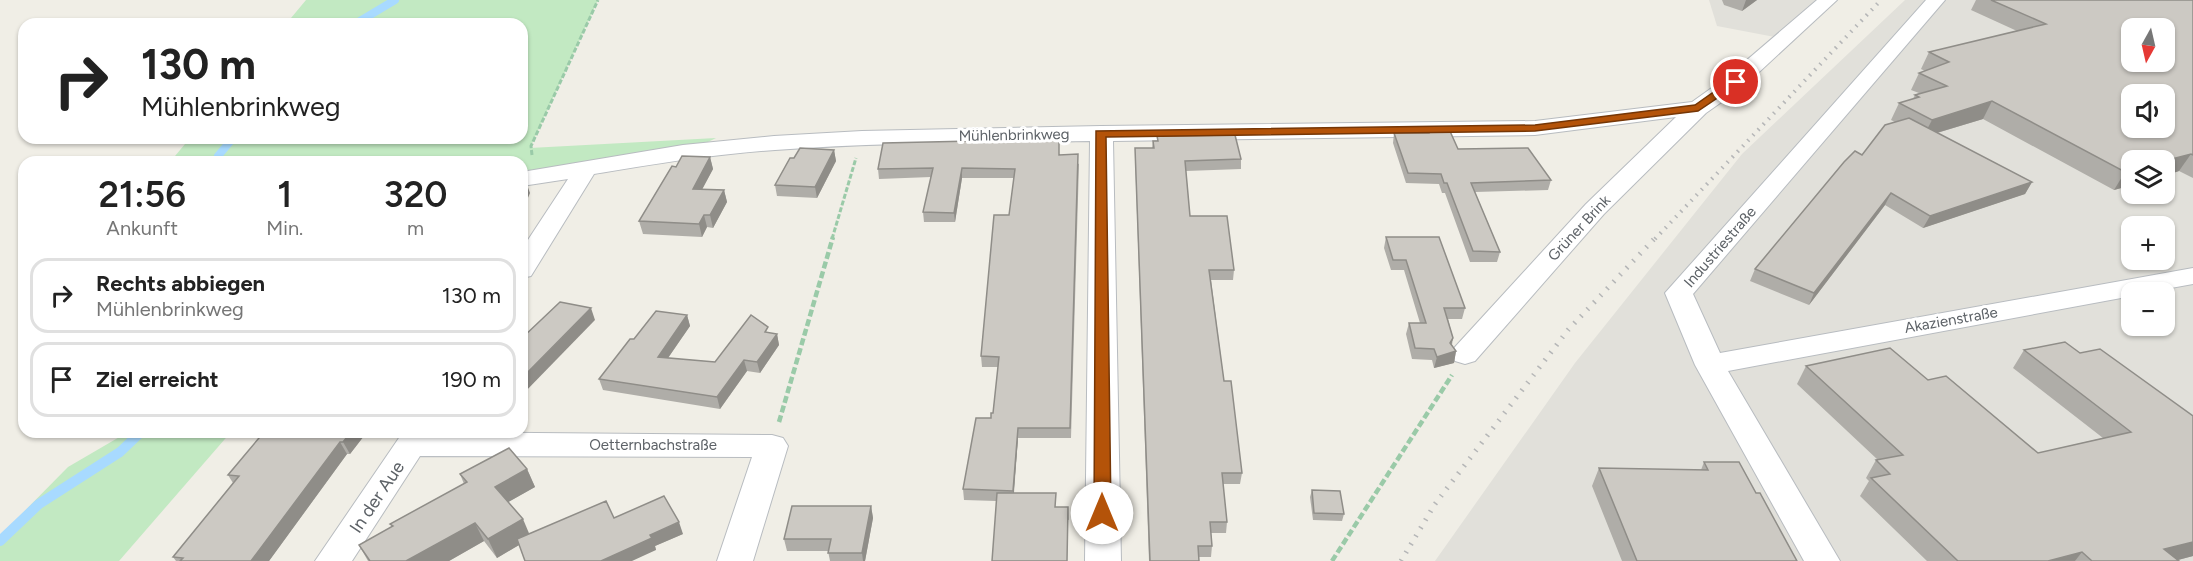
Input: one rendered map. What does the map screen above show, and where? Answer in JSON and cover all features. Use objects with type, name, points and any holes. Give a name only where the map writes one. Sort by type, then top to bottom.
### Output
[{"type":"street","name":"Mühlenbrinkweg","points":[[528,179],[694,151],[774,143],[862,138],[1101,133],[1535,128],[1698,108],[1736,82],[1828,0]]},
{"type":"street","name":"Industriestraße","points":[[1822,561],[1710,364],[1679,293],[1936,0]]},
{"type":"street","name":"Grüner Brink","points":[[1465,354],[1595,208],[1698,108]]},
{"type":"street","points":[[1101,133],[1102,561]]},
{"type":"street","points":[[528,260],[585,170]]},
{"type":"street","name":"Akazienstraße","points":[[1710,364],[2193,276]]},
{"type":"street","name":"Oetternbachstraße","points":[[416,438],[772,446]]},
{"type":"street","name":"In der Aue","points":[[333,561],[416,438]]},
{"type":"street","points":[[735,561],[772,446]]},
{"type":"path","points":[[528,178],[534,172],[531,146],[598,0]]},
{"type":"path","points":[[772,446],[862,138]]},
{"type":"path","points":[[1332,561],[1465,354]]},
{"type":"shaded area","points":[[1709,0],[1828,0],[1780,38],[1717,26]]},
{"type":"shaded area","points":[[1905,0],[2193,0],[2193,561],[1435,561],[1575,363],[1742,154]]},
{"type":"green space","points":[[306,0],[598,0],[530,148],[716,138],[696,148],[528,173],[528,156],[175,156],[185,144],[528,144],[528,18],[291,18]]},
{"type":"green space","points":[[118,438],[226,438],[119,561],[0,561],[0,536],[68,467]]},
{"type":"building","points":[[1991,0],[2193,0],[2193,155],[2175,158],[2175,150],[2121,150],[2121,170],[1992,101],[1932,120],[1899,103],[1919,97],[1915,95],[1947,86],[1919,73],[1949,62],[1929,52],[2046,24]]},
{"type":"building","points":[[1909,118],[2032,182],[1930,216],[1891,193],[1814,293],[1755,269],[1855,151],[1862,155],[1885,125]]},
{"type":"building","points":[[1429,129],[1449,129],[1458,149],[1528,148],[1551,180],[1471,183],[1500,252],[1473,251],[1447,183],[1444,183],[1441,174],[1408,173],[1394,133],[1429,133]]},
{"type":"building","points":[[1235,135],[1241,159],[1185,161],[1190,216],[1227,216],[1234,270],[1209,270],[1224,381],[1231,381],[1242,473],[1222,473],[1227,522],[1210,522],[1212,546],[1198,546],[1199,561],[1150,561],[1135,148],[1154,148],[1153,141],[1158,141],[1157,136]]},
{"type":"building","points":[[1059,139],[1059,155],[1078,154],[1070,428],[1018,428],[1013,491],[963,489],[976,418],[991,418],[991,413],[993,413],[999,357],[981,356],[994,215],[1009,215],[1015,169],[962,168],[954,213],[923,212],[933,168],[878,169],[883,143]]},
{"type":"building","points":[[800,148],[834,150],[815,187],[775,185],[790,158],[794,158]]},
{"type":"building","points":[[682,156],[710,157],[693,189],[724,190],[710,215],[704,215],[699,224],[639,221],[672,166],[676,167]]},
{"type":"building","points":[[1386,237],[1439,237],[1465,308],[1444,308],[1453,338],[1450,343],[1456,351],[1437,357],[1434,349],[1415,348],[1409,323],[1426,323],[1406,260],[1393,260]]},
{"type":"building","points":[[560,302],[591,308],[528,372],[528,332]]},
{"type":"building","points":[[656,311],[687,315],[658,357],[715,362],[751,315],[768,327],[765,332],[777,334],[757,362],[744,360],[717,397],[599,379],[630,339],[634,339]]},
{"type":"building","points":[[2065,342],[2080,353],[2100,349],[2193,416],[2193,542],[2164,549],[2179,561],[2092,561],[2082,552],[2048,561],[1958,561],[1871,478],[1890,474],[1876,460],[1903,455],[1806,366],[1890,348],[1928,380],[1946,376],[2038,453],[2131,432],[2024,350]]},
{"type":"building","points":[[259,438],[346,438],[340,442],[251,561],[180,561],[183,558],[173,557],[239,476],[228,475]]},
{"type":"building","points":[[509,448],[527,469],[495,487],[523,519],[488,539],[475,523],[406,561],[370,561],[359,545],[393,526],[390,524],[467,482],[460,474]]},
{"type":"building","points":[[1704,462],[1739,462],[1756,493],[1760,493],[1797,561],[1637,561],[1599,468],[1708,470]]},
{"type":"building","points":[[1312,490],[1340,491],[1344,514],[1314,513]]},
{"type":"building","points":[[997,493],[1056,493],[1055,507],[1068,507],[1067,561],[992,561]]},
{"type":"building","points":[[664,496],[679,522],[650,535],[652,538],[601,561],[525,561],[517,539],[606,501],[614,518]]},
{"type":"building","points":[[792,506],[871,506],[862,553],[828,553],[831,539],[784,539]]},
{"type":"waterway","points":[[365,18],[395,0]]},
{"type":"waterway","points":[[218,156],[228,144]]},
{"type":"waterway","points":[[0,541],[39,504],[120,452],[135,438]]},
{"type":"railway","points":[[1655,239],[1881,0]]},
{"type":"railway","points":[[1401,561],[1435,504],[1568,330],[1656,237]]},
{"type":"route","points":[[1102,513],[1101,133],[1535,128],[1698,108],[1736,82]]}]
